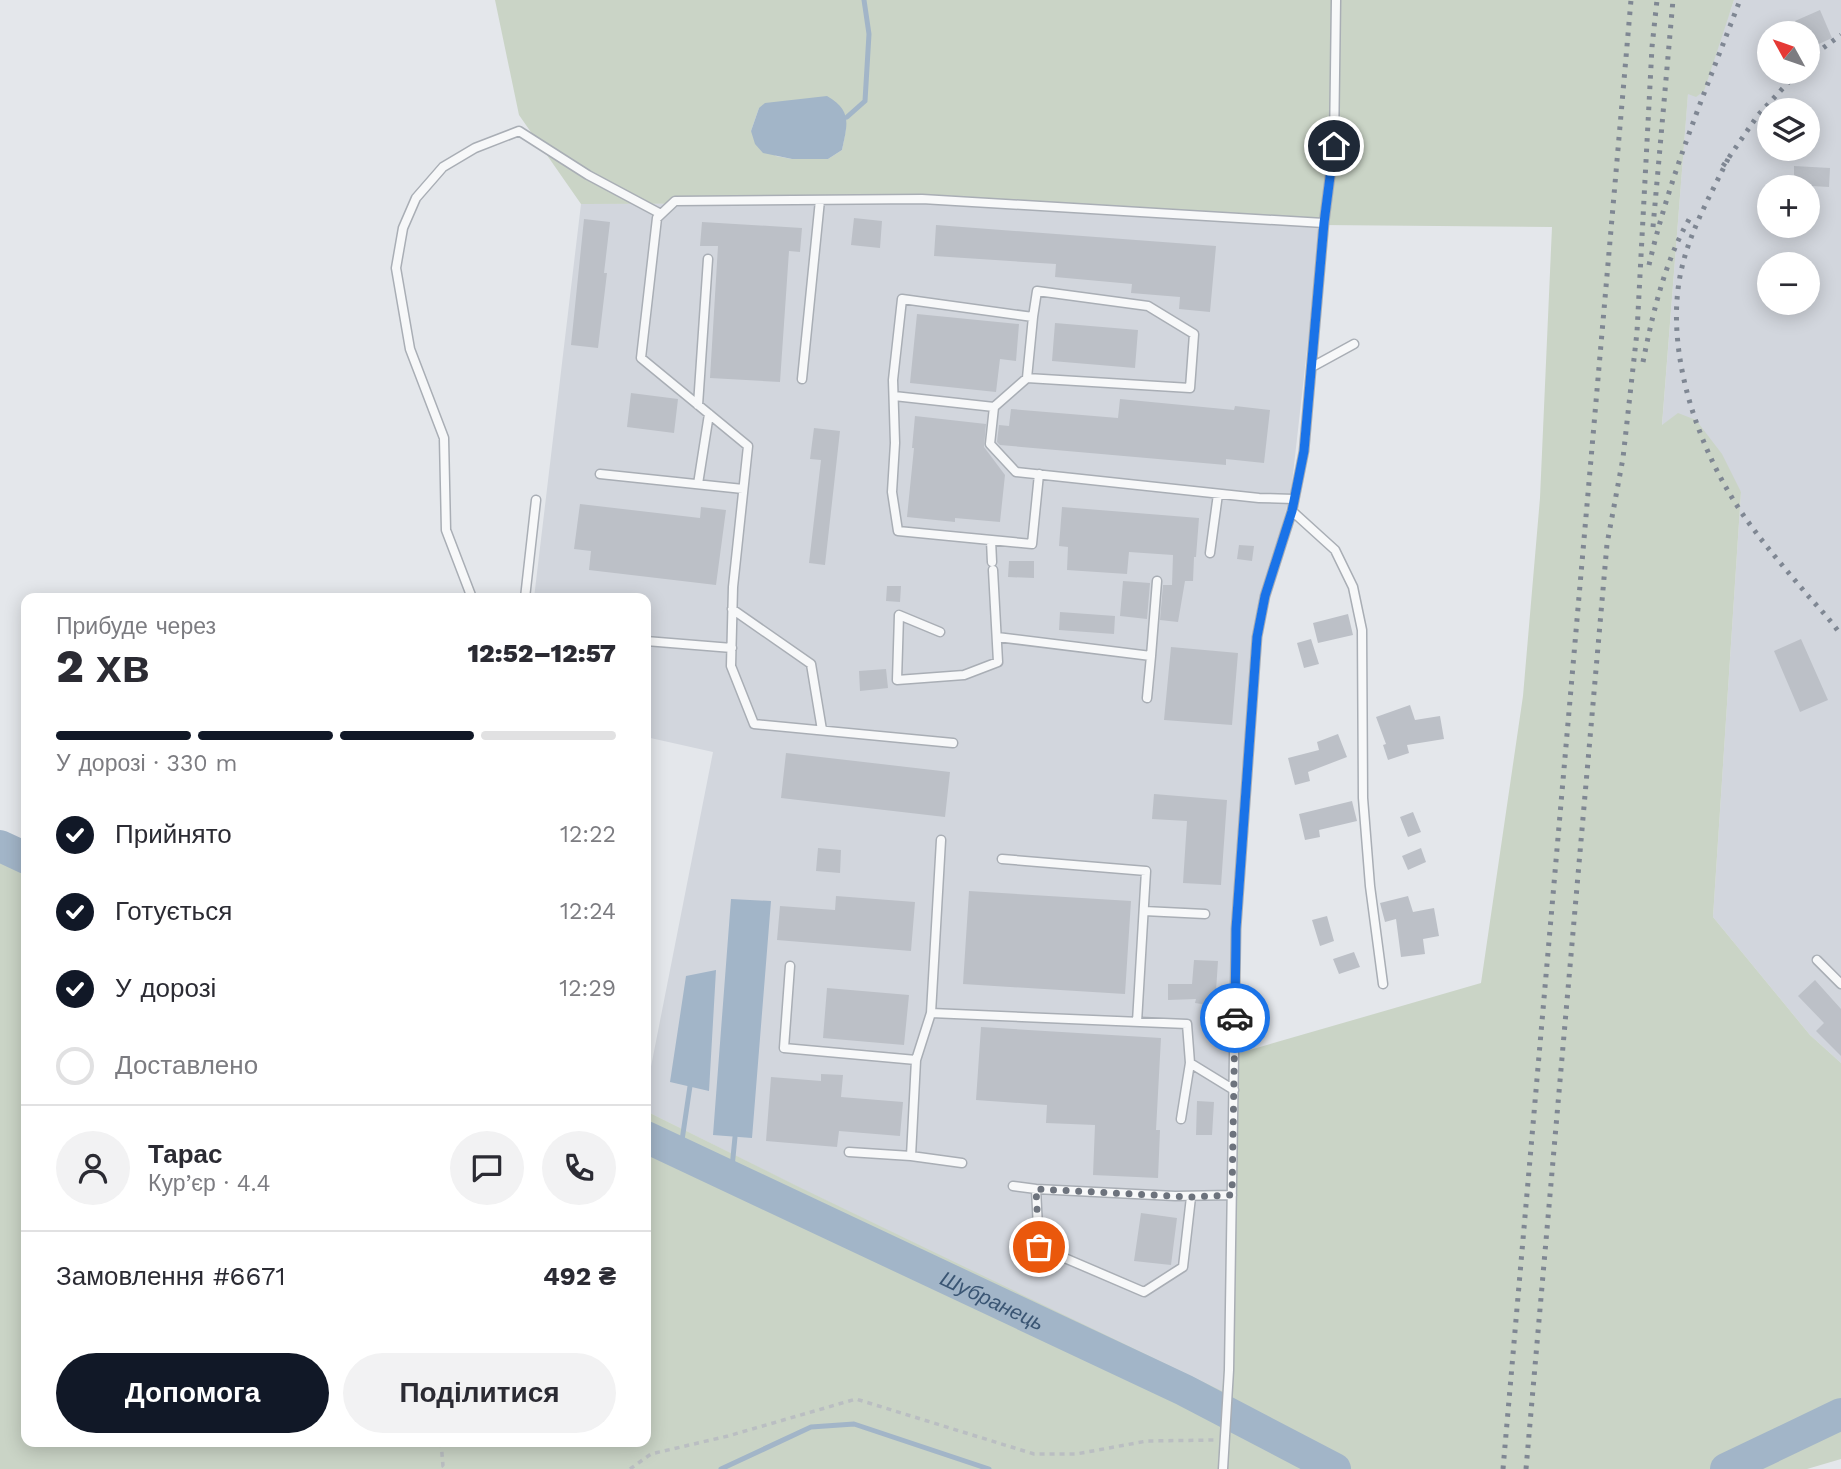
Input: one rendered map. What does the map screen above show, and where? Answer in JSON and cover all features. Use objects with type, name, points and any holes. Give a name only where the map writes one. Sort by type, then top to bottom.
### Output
[{"type":"lane","points":[[1223,1469],[1229,1370],[1236,929],[1257,637],[1265,596],[1292,511],[1304,451],[1324,223],[1334,146],[1336,0]]},
{"type":"lane","points":[[470,593],[446,530],[444,438],[410,349],[396,268],[403,228],[416,198],[443,167],[475,148],[519,131],[588,175],[661,214]]},
{"type":"lane","points":[[953,743],[754,724],[731,666],[732,608],[748,446],[641,358],[657,218],[675,201],[922,199],[1324,223]]},
{"type":"lane","points":[[802,379],[820,200]]},
{"type":"lane","points":[[698,405],[708,259]]},
{"type":"lane","points":[[1027,378],[1190,388],[1194,334],[1148,306],[1037,291],[1027,378],[994,407],[990,444],[1016,472],[1259,498],[1294,499]]},
{"type":"lane","points":[[1033,317],[902,299],[893,380],[895,443],[891,492],[898,531],[1032,544],[1039,474]]},
{"type":"lane","points":[[1312,367],[1354,344]]},
{"type":"lane","points":[[894,396],[994,407]]},
{"type":"lane","points":[[698,484],[709,414]]},
{"type":"lane","points":[[600,474],[743,489]]},
{"type":"lane","points":[[1210,553],[1219,494]]},
{"type":"lane","points":[[526,593],[536,500]]},
{"type":"lane","points":[[1292,511],[1335,550],[1353,587],[1362,630],[1363,797],[1370,886],[1383,984]]},
{"type":"lane","points":[[940,632],[899,615],[897,680],[964,675],[998,662],[991,540]]},
{"type":"lane","points":[[1147,698],[1157,581]]},
{"type":"lane","points":[[732,608],[811,664],[821,730]]},
{"type":"lane","points":[[997,637],[1151,656]]},
{"type":"lane","points":[[651,641],[732,648]]},
{"type":"lane","points":[[911,1156],[916,1060],[931,1013],[941,840]]},
{"type":"lane","points":[[1002,859],[1146,871],[1138,1022]]},
{"type":"lane","points":[[1144,911],[1205,914]]},
{"type":"lane","points":[[1817,960],[1841,984]]},
{"type":"lane","points":[[790,966],[784,1048],[916,1060]]},
{"type":"lane","points":[[931,1013],[1187,1024],[1190,1063],[1181,1119]]},
{"type":"lane","points":[[1190,1063],[1234,1090]]},
{"type":"lane","points":[[849,1152],[962,1163]]},
{"type":"lane","points":[[1013,1186],[1191,1197],[1232,1195]]},
{"type":"lane","points":[[1036,1189],[1039,1247],[1144,1292],[1183,1267],[1191,1197]]},
{"type":"path","points":[[630,1469],[651,1454],[728,1436],[856,1398],[1034,1454],[1076,1454],[1147,1441],[1224,1440]]},
{"type":"path","points":[[441,1447],[443,1466],[446,1469]]},
{"type":"shaded area","points":[[1734,0],[1841,0],[1841,1063],[1810,1035],[1713,917],[1741,492],[1662,426],[1688,93]]},
{"type":"shaded area","points":[[921,203],[1321,225],[1291,492],[1263,594],[1239,860],[1229,1056],[1226,1343],[1222,1392],[651,1114],[651,1067],[713,752],[651,738],[651,593],[535,593],[581,204]]},
{"type":"green space","points":[[495,0],[1734,0],[1704,91],[1696,97],[1688,94],[1662,425],[1678,413],[1696,420],[1722,454],[1741,492],[1713,917],[1810,1035],[1841,1063],[1841,1459],[1807,1469],[0,1469],[0,844],[21,854],[21,1447],[651,1447],[651,1113],[1222,1391],[1226,1343],[1229,1056],[1481,983],[1523,696],[1540,498],[1552,227],[1321,225],[921,203],[581,204],[519,115]],"holes":[[[759,108],[846,129],[842,150],[828,159],[776,156],[751,131]]]},
{"type":"water","points":[[827,96],[841,107],[846,119],[842,150],[828,159],[792,159],[763,153],[755,144],[751,131],[759,108],[765,103]]},
{"type":"water","points":[[731,899],[771,901],[752,1138],[713,1135]]},
{"type":"water","points":[[716,970],[709,1091],[670,1082],[686,976]]},
{"type":"building","points":[[1820,10],[1832,38],[1820,44],[1820,21],[1795,21]]},
{"type":"building","points":[[1794,166],[1830,168],[1829,187],[1820,186],[1820,175],[1794,175]]},
{"type":"building","points":[[854,218],[882,221],[880,248],[851,245]]},
{"type":"building","points":[[584,219],[610,222],[598,348],[571,345]]},
{"type":"building","points":[[702,222],[802,228],[800,252],[789,251],[780,382],[710,378],[718,246],[700,246]]},
{"type":"building","points":[[936,225],[1216,246],[1210,312],[1179,309],[1180,297],[1131,293],[1132,284],[1055,277],[1056,264],[934,256]]},
{"type":"building","points":[[917,314],[1019,324],[1016,361],[1000,359],[996,392],[910,383]]},
{"type":"building","points":[[1055,323],[1138,330],[1135,368],[1052,361]]},
{"type":"building","points":[[631,393],[678,399],[674,433],[627,427]]},
{"type":"building","points":[[1120,399],[1234,410],[1235,406],[1270,410],[1264,463],[1226,459],[1226,465],[1000,445],[997,442],[999,425],[1009,426],[1011,409],[1118,418]]},
{"type":"building","points":[[915,416],[986,424],[984,447],[1005,475],[1000,522],[955,518],[955,522],[907,517]]},
{"type":"building","points":[[814,428],[840,431],[825,565],[809,563],[821,460],[810,459]]},
{"type":"building","points":[[580,504],[700,518],[701,507],[726,510],[716,585],[589,570],[591,551],[574,549]]},
{"type":"building","points":[[1062,507],[1199,518],[1193,581],[1185,581],[1178,622],[1160,620],[1163,585],[1172,585],[1173,555],[1129,552],[1127,574],[1067,570],[1068,547],[1059,546]]},
{"type":"building","points":[[1239,545],[1254,546],[1252,561],[1237,559]]},
{"type":"building","points":[[1009,561],[1034,561],[1034,578],[1008,577]]},
{"type":"building","points":[[1123,581],[1150,583],[1147,619],[1120,616]]},
{"type":"building","points":[[887,586],[901,586],[900,602],[886,601]]},
{"type":"building","points":[[1060,612],[1115,616],[1114,634],[1059,630]]},
{"type":"building","points":[[1348,614],[1353,635],[1318,643],[1313,623]]},
{"type":"building","points":[[1311,639],[1319,664],[1304,668],[1297,643]]},
{"type":"building","points":[[1801,639],[1828,700],[1800,712],[1774,651]]},
{"type":"building","points":[[1171,647],[1238,653],[1232,725],[1164,720]]},
{"type":"building","points":[[886,669],[888,688],[860,691],[859,671]]},
{"type":"building","points":[[1410,705],[1415,720],[1440,716],[1444,739],[1407,745],[1409,753],[1388,760],[1383,745],[1386,744],[1376,717]]},
{"type":"building","points":[[1338,734],[1347,757],[1308,772],[1310,781],[1295,785],[1288,758],[1319,750],[1317,742]]},
{"type":"building","points":[[786,753],[950,772],[945,817],[781,798]]},
{"type":"building","points":[[1154,794],[1227,800],[1221,885],[1183,883],[1187,821],[1152,819]]},
{"type":"building","points":[[1352,801],[1357,821],[1319,830],[1320,837],[1305,840],[1299,814]]},
{"type":"building","points":[[1413,812],[1421,832],[1408,837],[1400,817]]},
{"type":"building","points":[[818,848],[841,850],[840,873],[816,871]]},
{"type":"building","points":[[1421,848],[1426,862],[1408,870],[1402,856]]},
{"type":"building","points":[[969,891],[1131,901],[1125,994],[963,984]]},
{"type":"building","points":[[836,896],[915,902],[911,951],[777,940],[780,906],[835,910]]},
{"type":"building","points":[[1408,896],[1413,912],[1434,908],[1439,936],[1423,939],[1425,954],[1401,957],[1396,919],[1385,922],[1380,903]]},
{"type":"building","points":[[1327,916],[1334,941],[1320,946],[1312,920]]},
{"type":"building","points":[[1354,952],[1360,967],[1339,974],[1333,959]]},
{"type":"building","points":[[1194,960],[1218,961],[1215,1006],[1195,1003],[1196,999],[1168,1000],[1168,984],[1192,984]]},
{"type":"building","points":[[1815,980],[1841,1009],[1841,1056],[1816,1031],[1824,1023],[1798,996]]},
{"type":"building","points":[[827,988],[909,995],[904,1045],[823,1038]]},
{"type":"building","points":[[981,1027],[1161,1038],[1156,1130],[1160,1130],[1158,1178],[1093,1175],[1095,1125],[1046,1123],[1047,1105],[976,1100]]},
{"type":"building","points":[[821,1074],[843,1075],[841,1097],[903,1102],[900,1136],[839,1131],[837,1147],[766,1141],[771,1077],[821,1081]]},
{"type":"building","points":[[1197,1101],[1214,1102],[1212,1135],[1196,1135]]},
{"type":"building","points":[[1141,1213],[1177,1218],[1171,1265],[1134,1261]]},
{"type":"waterway","points":[[847,117],[865,101],[869,34],[864,0]]},
{"type":"waterway","name":"Шубранець","points":[[0,846],[21,856]]},
{"type":"waterway","points":[[680,1154],[690,1086]]},
{"type":"waterway","points":[[731,1178],[735,1137]]},
{"type":"waterway","name":"Шубранець","points":[[651,1139],[1184,1390],[1335,1469]]},
{"type":"waterway","name":"Шубранець","points":[[1726,1469],[1841,1414]]},
{"type":"waterway","points":[[721,1469],[811,1427],[854,1424],[989,1469]]},
{"type":"railway","points":[[1503,1469],[1631,0]]},
{"type":"railway","points":[[1526,1469],[1607,544],[1623,458],[1637,332],[1652,47],[1657,0]]},
{"type":"railway","points":[[1653,227],[1673,0]]},
{"type":"railway","points":[[1649,265],[1678,164],[1740,0]]},
{"type":"railway","points":[[1820,51],[1841,35]]},
{"type":"railway","points":[[1723,166],[1758,115],[1787,84]]},
{"type":"railway","points":[[1728,159],[1696,225],[1682,267],[1677,299],[1677,332],[1689,399],[1713,463],[1729,493],[1761,540],[1841,635]]},
{"type":"railway","points":[[1643,362],[1667,268],[1691,216]]},
{"type":"way so far","points":[[1039,1247],[1036,1189],[1191,1197],[1232,1195],[1235,1018]]},
{"type":"route","points":[[1235,1018],[1236,929],[1257,637],[1265,596],[1292,511],[1304,451],[1324,223],[1334,146]]}]
